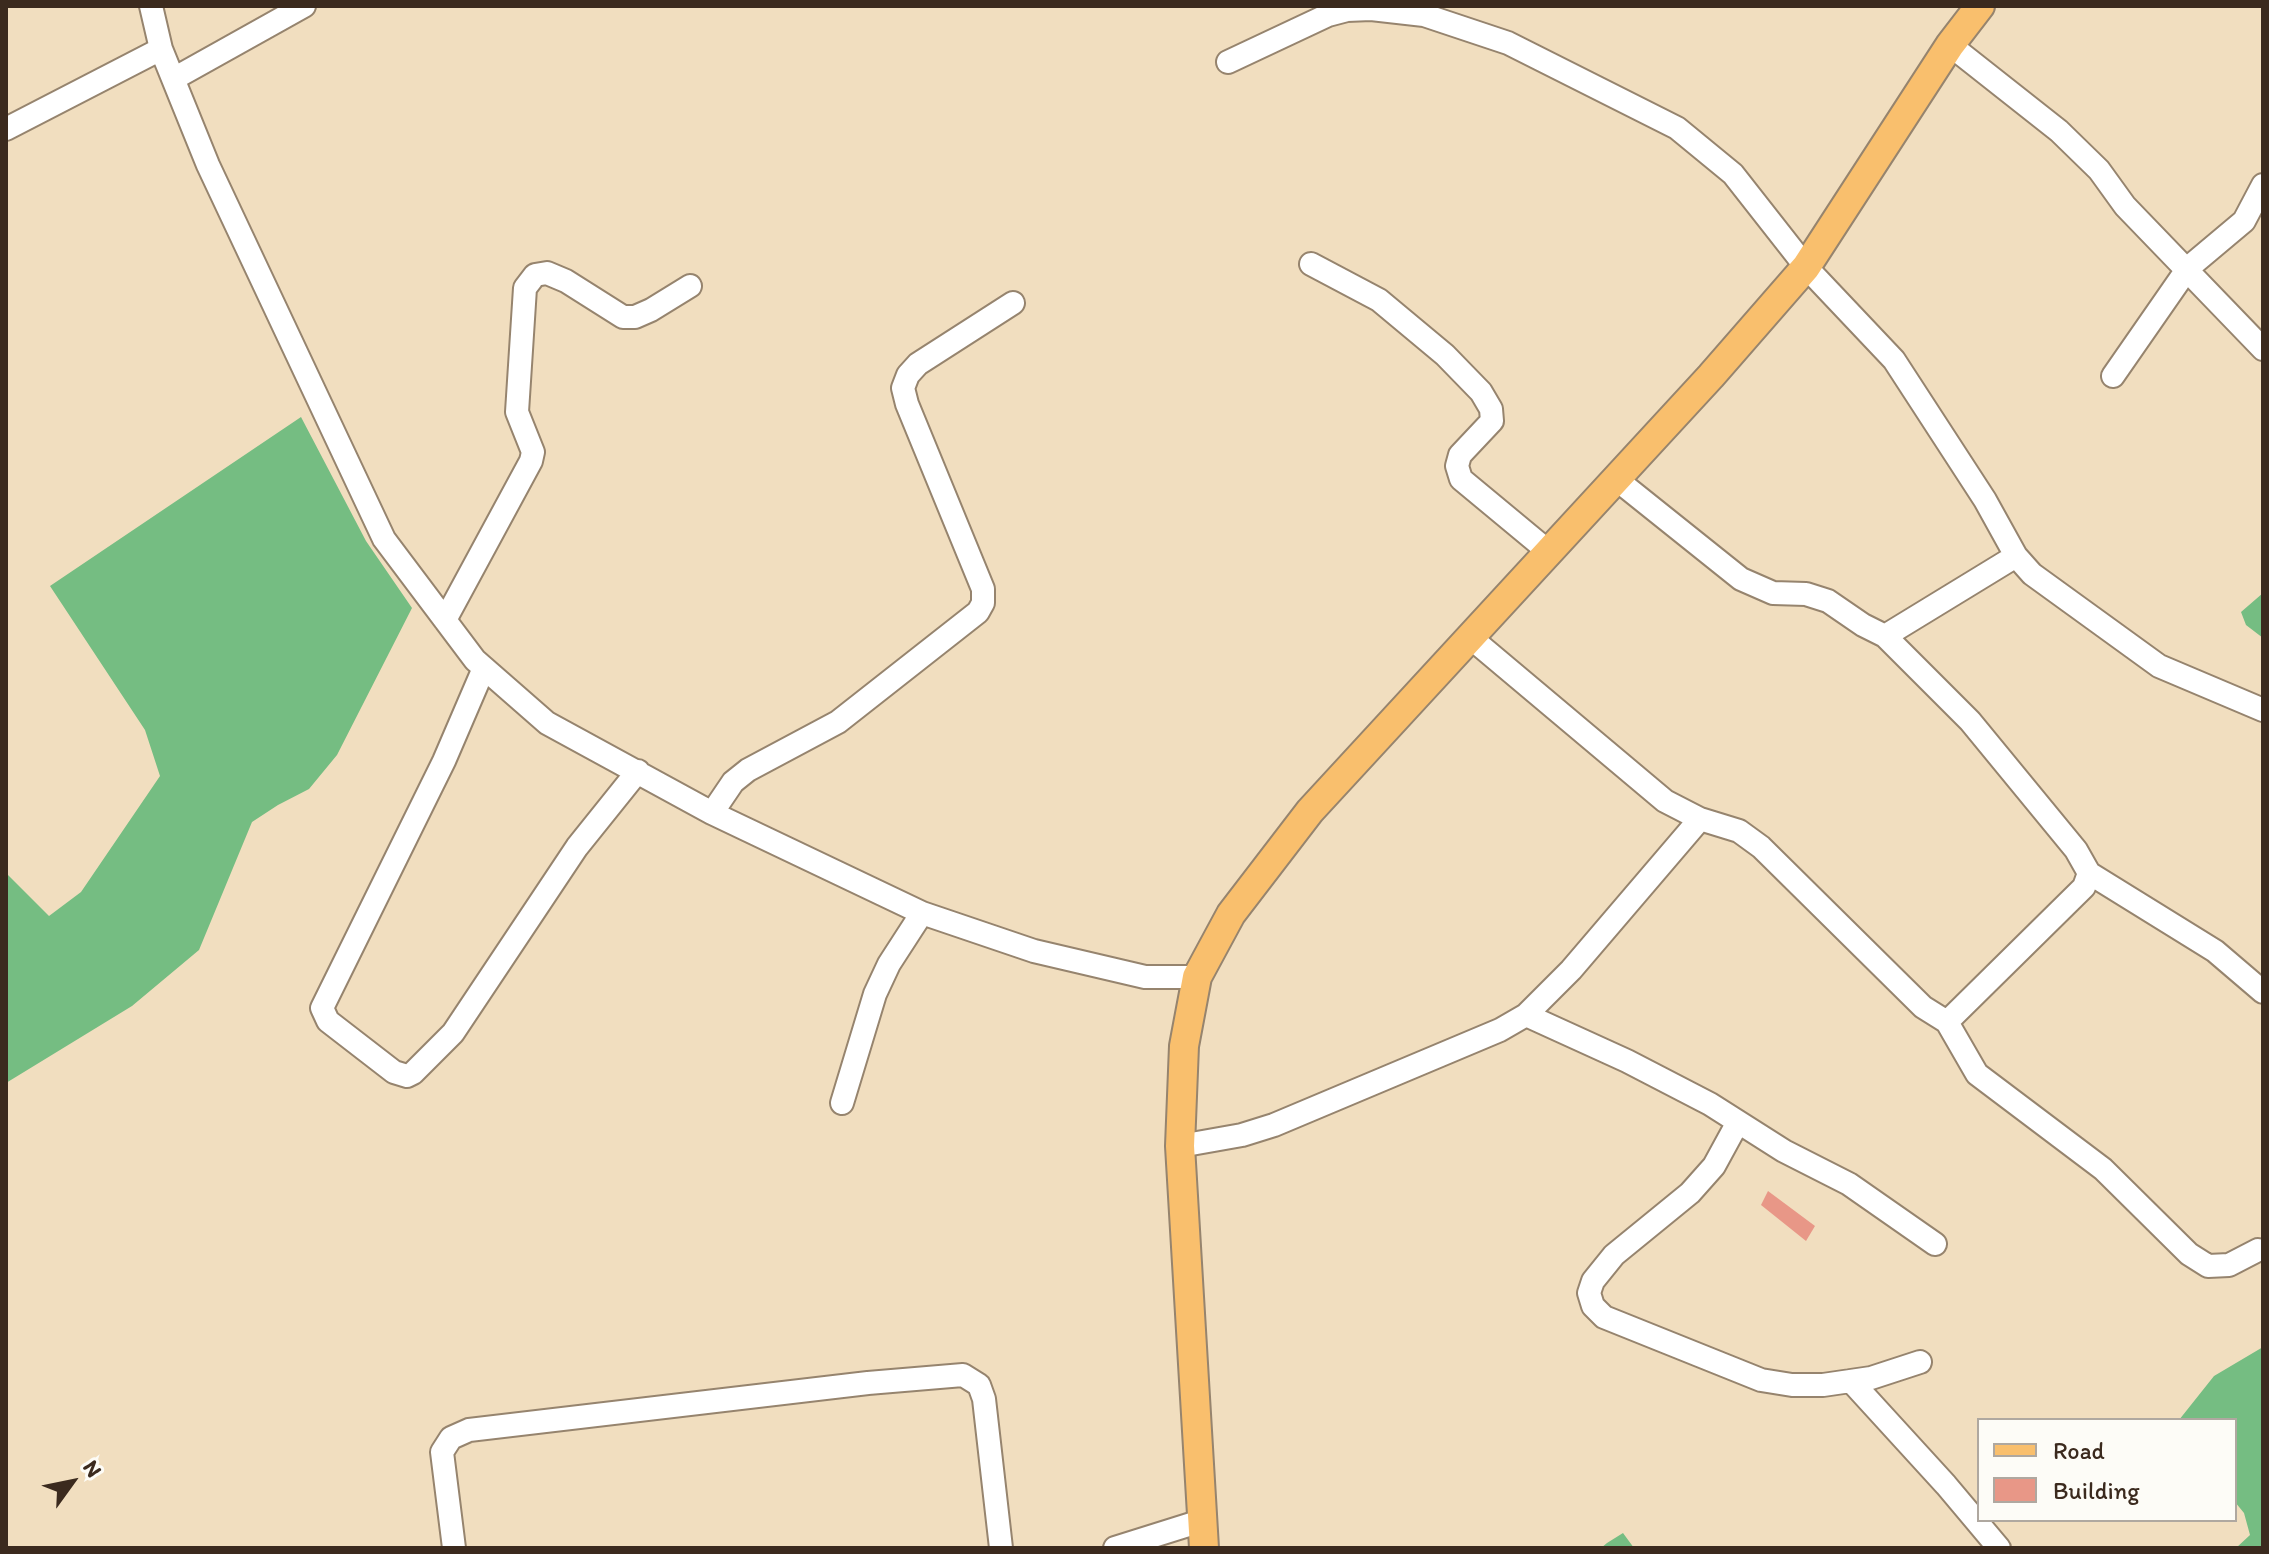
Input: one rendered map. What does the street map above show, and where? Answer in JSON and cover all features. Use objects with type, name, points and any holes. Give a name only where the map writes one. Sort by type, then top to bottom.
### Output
[{"type":"main road","points":[[1203,1535],[1180,1146],[1184,1046],[1197,977],[1231,914],[1310,811],[1616,479],[1806,267],[1950,45],[1980,6]]},
{"type":"street","points":[[151,6],[161,49],[221,194],[384,539],[475,660],[547,723],[712,813],[922,913],[1034,951],[1145,977],[1197,977]]},
{"type":"street","points":[[175,78],[304,6]]},
{"type":"street","points":[[1228,62],[1328,15],[1347,10],[1371,9],[1424,15],[1508,43],[1625,100],[1688,136],[1733,174],[1806,267],[1894,360],[1985,500],[2016,556],[2032,574],[2159,666],[2263,710]]},
{"type":"street","points":[[1950,45],[2059,131],[2099,170],[2125,206],[2263,349]]},
{"type":"street","points":[[6,129],[161,49]]},
{"type":"street","points":[[2113,376],[2188,268],[2244,221],[2263,185]]},
{"type":"street","points":[[1311,264],[1379,300],[1445,355],[1481,392],[1491,409],[1492,421],[1460,455],[1457,466],[1461,479],[1549,552]]},
{"type":"street","points":[[445,620],[531,461],[533,452],[517,412],[525,288],[535,275],[547,273],[566,281],[623,317],[635,317],[690,286]]},
{"type":"street","points":[[712,813],[733,782],[748,770],[838,722],[978,612],[983,603],[983,589],[903,388],[908,375],[918,364],[1013,303]]},
{"type":"street","points":[[1616,479],[1741,579],[1773,593],[1806,594],[1828,601],[1885,636],[1970,721],[2076,850],[2089,873],[2215,951],[2263,992]]},
{"type":"street","points":[[1885,636],[2016,556]]},
{"type":"street","points":[[1471,638],[1665,801],[1700,819],[1739,831],[1761,847],[1923,1007],[1947,1022],[1977,1074],[2103,1169],[2189,1254],[2208,1266],[2229,1265],[2258,1250]]},
{"type":"street","points":[[484,668],[444,761],[322,1008],[328,1021],[394,1072],[407,1076],[413,1073],[453,1033],[577,847],[638,771]]},
{"type":"street","points":[[1180,1146],[1242,1135],[1274,1125],[1500,1030],[1526,1015],[1571,970],[1700,819]]},
{"type":"street","points":[[1947,1022],[2084,887],[2089,873]]},
{"type":"street","points":[[842,1103],[875,994],[889,964],[922,913]]},
{"type":"street","points":[[1526,1015],[1627,1061],[1710,1104],[1784,1151],[1849,1184],[1935,1244]]},
{"type":"street","points":[[1738,1122],[1714,1166],[1690,1193],[1614,1255],[1593,1281],[1589,1293],[1593,1306],[1604,1317],[1761,1380],[1792,1385],[1823,1385],[1851,1381],[1920,1362]]},
{"type":"street","points":[[454,1548],[442,1452],[451,1438],[469,1430],[868,1383],[963,1375],[979,1385],[984,1399],[1001,1548]]},
{"type":"street","points":[[1851,1381],[1977,1522]]},
{"type":"street","points":[[1977,1522],[1999,1548]]},
{"type":"street","points":[[1115,1548],[1203,1535]]},
{"type":"green space","points":[[301,417],[366,541],[412,608],[337,755],[309,789],[252,822],[199,950],[132,1006],[6,1083],[6,873],[49,916],[81,892],[160,776],[145,730],[50,586]]},
{"type":"green space","points":[[2263,593],[2263,638],[2246,625],[2241,612]]},
{"type":"green space","points":[[2263,1347],[2263,1548],[2236,1548],[2250,1535],[2244,1513],[2237,1504],[2237,1418],[2181,1418],[2214,1376]]},
{"type":"green space","points":[[1623,1533],[1634,1548],[1601,1548],[1607,1543]]},
{"type":"building","points":[[1768,1191],[1815,1226],[1806,1241],[1761,1205]]}]
